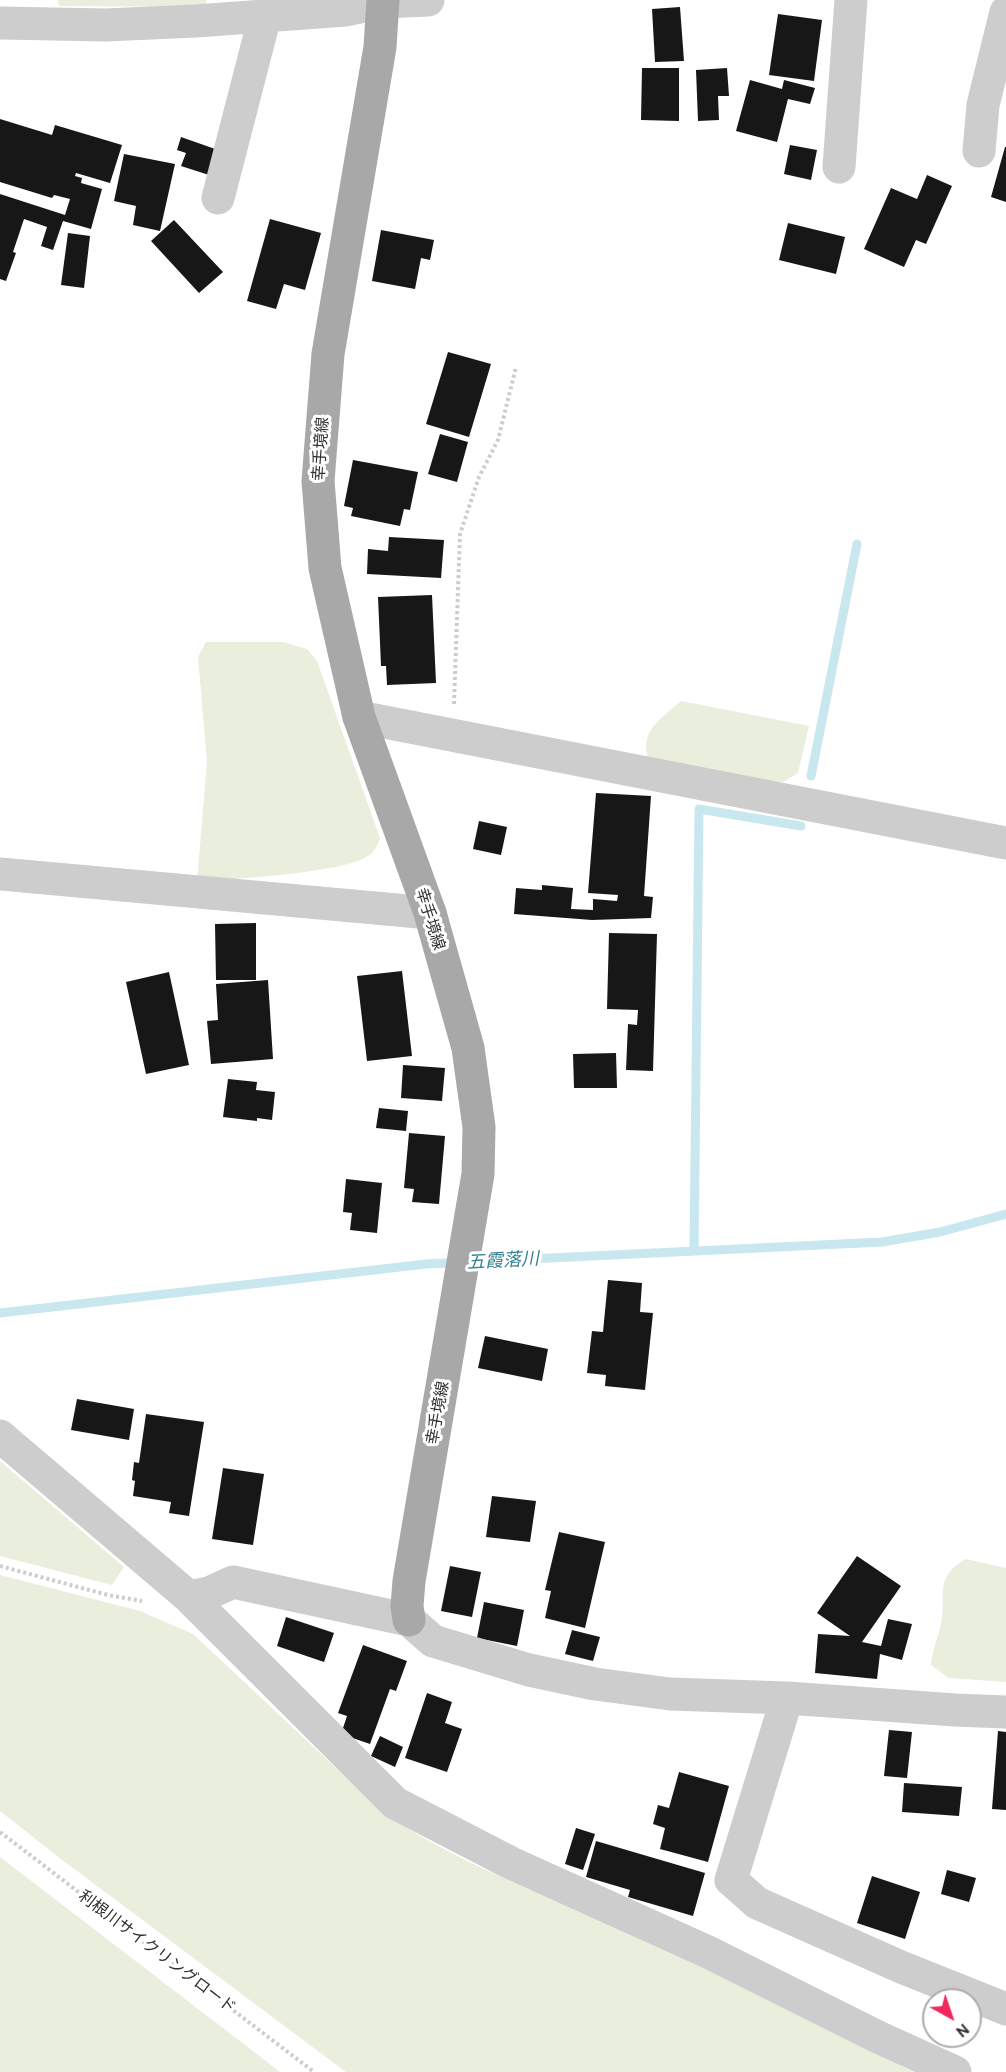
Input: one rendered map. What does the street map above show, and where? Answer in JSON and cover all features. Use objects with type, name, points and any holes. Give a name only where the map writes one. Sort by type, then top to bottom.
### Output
[{"type":"main road","name":"幸手境線","points":[[383,1],[380,47],[328,354],[318,482],[325,568],[359,717],[430,913],[468,1048],[479,1127],[478,1174],[409,1581],[407,1606],[409,1620]]},
{"type":"street","points":[[0,23],[106,25],[345,10],[383,1],[428,0]]},
{"type":"street","points":[[839,167],[851,0]]},
{"type":"street","points":[[979,151],[984,105],[1006,12]]},
{"type":"street","points":[[218,198],[266,16]]},
{"type":"street","points":[[359,717],[1006,843]]},
{"type":"street","points":[[0,874],[430,913]]},
{"type":"street","points":[[0,1436],[189,1598],[395,1803],[511,1863],[708,1952],[878,2037],[955,2072]]},
{"type":"street","points":[[189,1598],[209,1593],[233,1582],[409,1620],[433,1641],[529,1670],[584,1682],[670,1694],[787,1698],[1006,1712]]},
{"type":"street","points":[[787,1698],[731,1880],[757,1903],[902,1967],[1006,2009]]},
{"type":"path","points":[[453,735],[460,534],[478,477],[498,440],[516,367]]},
{"type":"path","points":[[0,1566],[108,1595],[157,1604],[189,1598]]},
{"type":"path","name":"利根川サイクリングロード","points":[[0,1832],[314,2072]]},
{"type":"green space","points":[[58,0],[206,0],[207,7],[59,6]]},
{"type":"green space","points":[[206,642],[283,642],[307,649],[317,661],[380,838],[371,854],[358,861],[315,871],[197,882],[207,762],[198,657]]},
{"type":"green space","points":[[681,701],[809,726],[798,773],[783,782],[700,777],[651,764],[647,754],[648,736],[658,721]]},
{"type":"green space","points":[[0,1461],[124,1567],[112,1585],[0,1556]]},
{"type":"green space","points":[[966,1559],[1006,1568],[1006,1682],[949,1678],[931,1665],[941,1624],[945,1580],[956,1566]]},
{"type":"green space","points":[[0,1575],[140,1611],[193,1634],[385,1814],[418,1835],[522,1886],[630,1931],[696,1962],[914,2072],[346,2072],[0,1811]]},
{"type":"green space","points":[[0,1857],[249,2048],[280,2072],[0,2072]]},
{"type":"building","points":[[680,7],[684,61],[655,62],[652,9]]},
{"type":"building","points":[[778,14],[822,20],[814,81],[769,75]]},
{"type":"building","points":[[642,68],[679,68],[679,121],[641,120]]},
{"type":"building","points":[[727,68],[729,96],[718,96],[719,120],[698,121],[696,70]]},
{"type":"building","points":[[750,80],[782,89],[784,80],[815,88],[810,104],[788,99],[777,142],[736,131]]},
{"type":"building","points":[[0,119],[52,135],[55,125],[122,145],[110,183],[76,173],[75,176],[82,178],[81,183],[102,189],[91,229],[63,221],[53,250],[41,246],[47,227],[24,219],[6,281],[0,279],[0,194],[65,215],[70,199],[54,195],[52,198],[0,182]]},
{"type":"building","points":[[181,137],[218,150],[209,175],[181,166],[186,153],[177,150]]},
{"type":"building","points":[[790,145],[817,150],[811,180],[784,174]]},
{"type":"building","points":[[1006,147],[1006,202],[991,197]]},
{"type":"building","points":[[124,154],[175,164],[160,231],[133,225],[136,206],[114,201]]},
{"type":"building","points":[[927,175],[952,186],[926,244],[916,240],[904,267],[864,249],[891,188],[917,199]]},
{"type":"building","points":[[270,219],[321,233],[305,290],[284,284],[276,309],[247,301]]},
{"type":"building","points":[[174,220],[223,272],[199,293],[151,241]]},
{"type":"building","points":[[788,223],[845,237],[836,274],[779,260]]},
{"type":"building","points":[[381,230],[434,240],[430,260],[421,258],[415,289],[372,281]]},
{"type":"building","points":[[68,233],[90,236],[84,288],[61,285]]},
{"type":"building","points":[[448,352],[491,364],[469,437],[426,424]]},
{"type":"building","points":[[440,434],[468,442],[457,482],[428,474]]},
{"type":"building","points":[[353,460],[418,472],[410,510],[404,509],[400,526],[351,516],[353,508],[344,506]]},
{"type":"building","points":[[389,537],[444,540],[441,578],[367,574],[368,549],[388,551]]},
{"type":"building","points":[[432,595],[436,683],[387,685],[386,666],[381,666],[378,597]]},
{"type":"building","points":[[596,793],[651,796],[644,896],[653,897],[651,918],[592,920],[514,914],[516,888],[542,890],[542,885],[573,888],[571,909],[593,910],[593,899],[617,901],[618,895],[588,893]]},
{"type":"building","points":[[479,821],[507,827],[501,855],[473,849]]},
{"type":"building","points":[[256,923],[256,980],[216,980],[215,924]]},
{"type":"building","points":[[609,933],[657,934],[653,1071],[626,1070],[628,1024],[637,1025],[638,1010],[607,1009]]},
{"type":"building","points":[[402,971],[412,1056],[367,1061],[357,976]]},
{"type":"building","points":[[169,972],[189,1065],[146,1074],[126,982]]},
{"type":"building","points":[[268,980],[273,1059],[211,1064],[207,1021],[218,1020],[216,984]]},
{"type":"building","points":[[616,1053],[617,1088],[574,1088],[573,1054]]},
{"type":"building","points":[[403,1065],[445,1068],[442,1101],[401,1098]]},
{"type":"building","points":[[228,1079],[257,1082],[256,1090],[275,1092],[272,1120],[257,1118],[257,1121],[223,1117]]},
{"type":"building","points":[[379,1108],[408,1111],[406,1131],[376,1128]]},
{"type":"building","points":[[409,1133],[445,1136],[439,1204],[412,1202],[414,1189],[404,1188]]},
{"type":"building","points":[[346,1179],[382,1183],[377,1233],[350,1230],[352,1213],[343,1212]]},
{"type":"building","points":[[608,1280],[642,1283],[640,1312],[653,1313],[645,1390],[605,1386],[606,1375],[587,1373],[592,1331],[603,1332]]},
{"type":"building","points":[[485,1336],[548,1349],[542,1381],[478,1368]]},
{"type":"building","points":[[77,1399],[134,1409],[129,1440],[71,1430]]},
{"type":"building","points":[[146,1414],[204,1422],[189,1516],[169,1513],[171,1502],[133,1496],[134,1462],[139,1463]]},
{"type":"building","points":[[223,1468],[264,1474],[253,1545],[212,1539]]},
{"type":"building","points":[[492,1496],[536,1501],[530,1542],[486,1537]]},
{"type":"building","points":[[559,1532],[605,1542],[585,1628],[545,1618],[551,1591],[545,1590]]},
{"type":"building","points":[[857,1556],[901,1586],[862,1642],[881,1646],[888,1619],[912,1624],[902,1660],[880,1654],[877,1679],[815,1673],[818,1634],[850,1636],[817,1613]]},
{"type":"building","points":[[450,1566],[481,1572],[472,1617],[441,1611]]},
{"type":"building","points":[[484,1602],[524,1610],[517,1646],[477,1638]]},
{"type":"building","points":[[286,1617],[334,1633],[324,1662],[277,1646]]},
{"type":"building","points":[[572,1630],[600,1637],[593,1661],[565,1654]]},
{"type":"building","points":[[363,1645],[407,1661],[396,1691],[390,1689],[370,1744],[341,1734],[347,1716],[338,1713]]},
{"type":"building","points":[[427,1693],[452,1702],[445,1723],[462,1729],[447,1772],[405,1758]]},
{"type":"building","points":[[889,1730],[912,1732],[907,1778],[884,1776]]},
{"type":"building","points":[[998,1731],[1006,1732],[1006,1810],[992,1809]]},
{"type":"building","points":[[380,1736],[403,1747],[395,1767],[371,1756]]},
{"type":"building","points":[[679,1772],[729,1786],[708,1862],[660,1849],[665,1828],[653,1824],[658,1805],[669,1808]]},
{"type":"building","points":[[904,1783],[962,1787],[959,1816],[902,1812]]},
{"type":"building","points":[[576,1828],[595,1834],[583,1870],[565,1864]]},
{"type":"building","points":[[596,1841],[705,1873],[693,1916],[628,1897],[630,1890],[586,1877]]},
{"type":"building","points":[[947,1870],[976,1878],[969,1902],[941,1894]]},
{"type":"building","points":[[872,1876],[920,1892],[905,1939],[857,1923]]},
{"type":"waterway","points":[[811,776],[857,544]]},
{"type":"waterway","points":[[694,1251],[699,809],[801,826]]},
{"type":"waterway","name":"五霞落川","points":[[0,1313],[426,1264],[882,1242],[940,1232],[1006,1214]]}]
